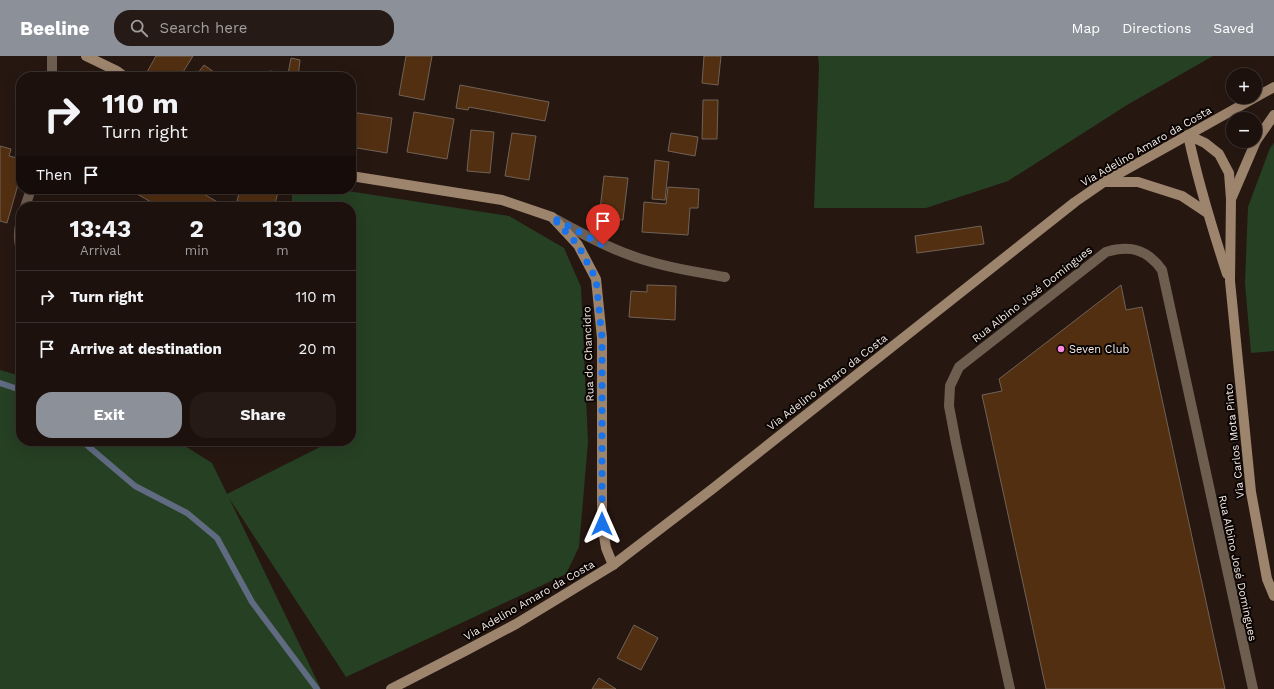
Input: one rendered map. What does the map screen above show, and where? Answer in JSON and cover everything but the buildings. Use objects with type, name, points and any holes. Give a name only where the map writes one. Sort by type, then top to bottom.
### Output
[{"type":"main road","points":[[86,56],[118,72]]},
{"type":"main road","name":"Via Adelino Amaro da Costa","points":[[391,689],[516,624],[613,565],[711,490],[1075,202],[1104,182],[1274,87]]},
{"type":"main road","name":"Via Carlos Mota Pinto","points":[[1231,199],[1256,141],[1274,115]]},
{"type":"main road","name":"Via Carlos Mota Pinto","points":[[1188,135],[1205,143],[1219,154],[1229,173],[1231,199],[1230,281],[1251,492],[1267,579],[1274,596]]},
{"type":"main road","name":"Via Carlos Mota Pinto","points":[[1188,135],[1196,175],[1206,212],[1230,281]]},
{"type":"main road","name":"Rua do Chancidro","points":[[356,177],[502,200],[552,217],[578,245],[596,279],[602,338],[602,524],[606,548],[613,565]]},
{"type":"main road","points":[[1104,182],[1138,182],[1182,196],[1206,212]]},
{"type":"street","points":[[52,56],[52,72]]},
{"type":"street","points":[[552,217],[603,245],[628,255],[669,266],[725,277]]},
{"type":"street","name":"Rua Albino José Domingues","points":[[1010,689],[956,443],[949,406],[950,386],[959,366],[1106,252],[1118,248],[1132,248],[1155,260],[1162,270],[1252,689]]},
{"type":"green space","points":[[818,56],[1213,56],[1127,105],[1008,181],[926,208],[814,208],[819,66]]},
{"type":"green space","points":[[1274,143],[1274,351],[1251,353],[1245,283],[1248,207],[1270,148]]},
{"type":"green space","points":[[356,192],[509,216],[564,248],[581,287],[588,442],[579,547],[566,574],[346,677],[229,498],[321,689],[0,689],[0,370],[16,375],[16,446],[185,446],[212,463],[227,494],[322,446],[356,446],[356,202],[292,202],[292,194],[356,194]]},
{"type":"waterway","points":[[0,383],[16,388]]},
{"type":"waterway","points":[[88,446],[135,486],[187,513],[217,538],[252,602],[317,689]]},
{"type":"place","name":"Seven Club","points":[[1061,349]]},
{"type":"route","points":[[602,524],[602,338],[596,279],[578,245],[552,217],[603,245]]}]
